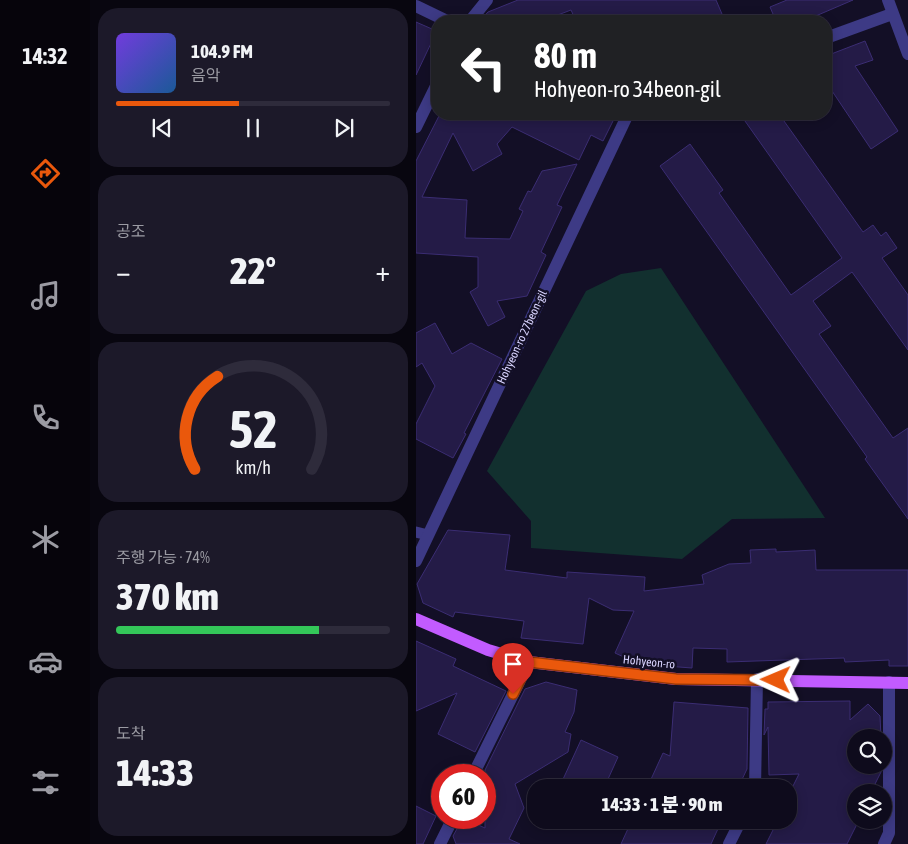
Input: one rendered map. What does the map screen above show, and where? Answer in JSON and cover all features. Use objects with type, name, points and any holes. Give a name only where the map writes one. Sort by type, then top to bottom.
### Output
[{"type":"main road","name":"Hohyeon-ro","points":[[416,619],[488,650],[529,662],[676,679],[908,682]]},
{"type":"street","points":[[475,15],[487,0]]},
{"type":"street","points":[[888,0],[908,54]]},
{"type":"street","points":[[416,6],[435,15]]},
{"type":"street","points":[[832,36],[892,14]]},
{"type":"street","points":[[416,127],[431,96]]},
{"type":"street","name":"Hohyeon-ro 27beon-gil","points":[[416,561],[422,533],[625,120]]},
{"type":"street","points":[[479,764],[529,662]]},
{"type":"street","points":[[755,779],[757,680]]},
{"type":"street","points":[[884,844],[889,833],[889,682]]},
{"type":"street","points":[[440,844],[448,829]]},
{"type":"street","points":[[729,844],[736,829]]},
{"type":"green space","points":[[661,268],[825,518],[732,519],[682,559],[531,548],[531,521],[487,471],[586,291],[621,274]]},
{"type":"building","points":[[518,0],[716,0],[722,15],[573,15],[571,10],[558,15],[485,15],[488,12]]},
{"type":"building","points":[[787,0],[853,0],[818,15],[773,15],[770,7]]},
{"type":"building","points":[[416,22],[431,29],[431,43],[416,75]]},
{"type":"building","points":[[865,41],[873,60],[855,66],[898,131],[871,149],[832,91],[832,54]]},
{"type":"building","points":[[437,120],[614,120],[603,141],[591,135],[579,160],[512,127],[497,144],[502,154],[473,171],[453,133],[422,197],[467,200],[465,238],[510,239],[523,211],[519,209],[528,191],[531,192],[542,171],[577,164],[557,205],[562,207],[541,252],[546,255],[527,296],[497,301],[505,317],[488,326],[470,292],[478,287],[478,257],[416,253],[416,161]]},
{"type":"building","points":[[744,120],[783,120],[863,232],[873,225],[881,236],[886,232],[897,248],[882,258],[908,295],[908,350],[852,272],[813,301],[831,326],[819,334],[893,438],[908,428],[908,519],[865,459],[867,457],[660,166],[690,144],[723,190],[719,193],[791,295],[842,258]]},
{"type":"building","points":[[435,323],[452,354],[471,343],[502,359],[453,458],[416,439],[416,424],[435,386],[422,363],[416,367],[416,333]]},
{"type":"building","points":[[448,530],[510,535],[505,570],[567,578],[567,572],[645,577],[644,591],[704,584],[702,575],[729,564],[751,563],[750,550],[776,549],[776,552],[815,550],[816,570],[908,570],[908,666],[889,666],[889,660],[845,662],[844,658],[727,662],[727,649],[693,648],[692,668],[639,664],[615,653],[634,611],[613,610],[589,598],[583,644],[521,638],[524,621],[455,612],[453,617],[423,603],[417,584]]},
{"type":"building","points":[[416,641],[456,659],[453,666],[506,691],[475,752],[438,734],[457,693],[416,711]]},
{"type":"building","points":[[546,682],[577,690],[574,712],[565,732],[571,734],[568,752],[515,784],[524,808],[509,839],[520,844],[456,844],[453,836],[457,829],[496,829],[496,764],[488,764],[525,689]]},
{"type":"building","points":[[850,701],[850,720],[868,704],[880,716],[881,729],[847,729],[847,774],[880,774],[875,784],[847,784],[847,829],[854,829],[847,844],[766,844],[774,829],[797,829],[796,779],[799,774],[769,775],[768,727],[764,735],[765,709],[768,709],[768,702]]},
{"type":"building","points":[[674,702],[748,708],[747,769],[742,779],[651,779],[663,753],[670,756]]},
{"type":"building","points":[[581,740],[618,757],[608,779],[563,779]]},
{"type":"building","points":[[416,806],[431,814],[431,827],[423,844],[416,844]]},
{"type":"building","points":[[628,829],[718,829],[711,844],[621,844]]},
{"type":"route","points":[[513,694],[529,662],[676,679],[776,680]]}]
